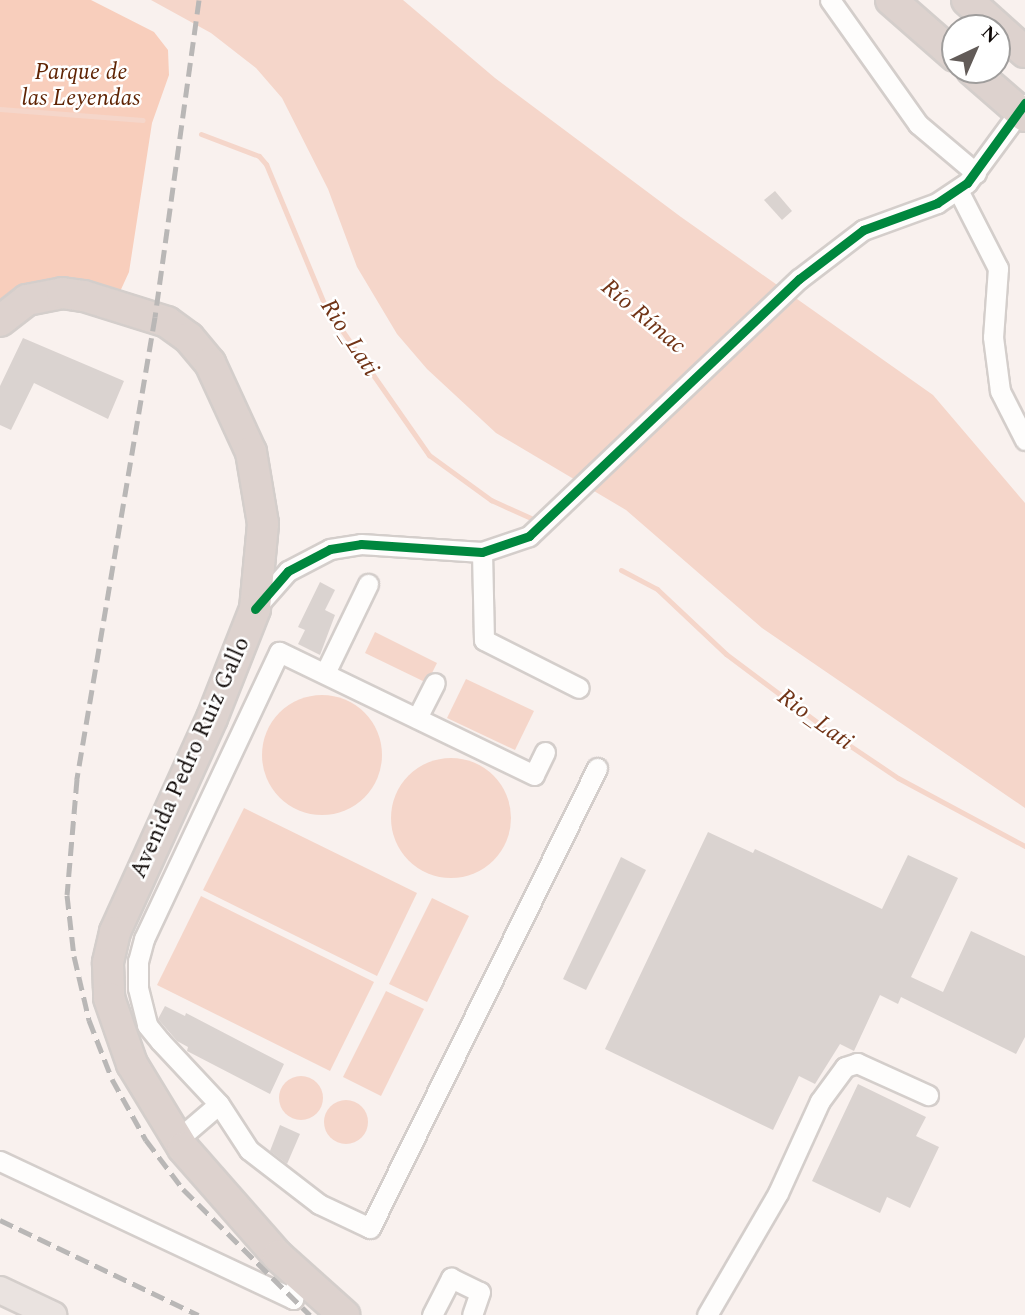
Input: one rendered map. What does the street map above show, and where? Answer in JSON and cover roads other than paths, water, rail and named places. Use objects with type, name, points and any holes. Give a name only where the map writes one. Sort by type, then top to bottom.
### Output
[{"type":"highway","points":[[891,0],[941,44]]},
{"type":"highway","points":[[967,0],[1025,52]]},
{"type":"highway","points":[[990,84],[1023,110]]},
{"type":"highway","name":"Avenida Pedro Ruiz Gallo","points":[[0,321],[38,296],[83,296],[155,317],[200,349],[218,377],[257,476],[263,545],[254,610],[212,718],[121,917],[108,962],[108,998],[119,1035],[177,1140],[226,1202],[298,1275],[344,1315]]},
{"type":"main road","points":[[0,1290],[54,1315]]},
{"type":"street","points":[[830,0],[918,124],[976,173]]},
{"type":"street","points":[[254,610],[288,571],[316,555],[345,546],[482,552],[529,536],[562,509],[799,279],[863,230],[958,191],[976,173],[1023,110]]},
{"type":"street","points":[[958,191],[998,268],[993,337],[1000,391],[1025,440]]},
{"type":"street","points":[[482,552],[484,640],[579,688]]},
{"type":"street","points":[[325,673],[368,584]]},
{"type":"street","points":[[545,752],[534,775],[279,652],[138,961],[138,988],[147,1025],[219,1104],[248,1150],[319,1204],[369,1228],[597,768]]},
{"type":"street","points":[[417,718],[435,683]]},
{"type":"street","points":[[708,1315],[778,1193],[820,1101],[845,1067],[857,1063],[928,1095]]},
{"type":"street","points":[[177,1140],[219,1104]]},
{"type":"street","points":[[0,1161],[292,1298],[298,1275]]},
{"type":"street","points":[[432,1315],[451,1278],[480,1292],[472,1315]]},
{"type":"water","name":"Río Rímac","points":[[151,0],[403,0],[495,78],[681,217],[933,395],[1025,503],[1025,808],[762,628],[626,510],[496,433],[427,369],[397,334],[357,267],[328,189],[282,98],[256,68],[211,33]]},
{"type":"water","points":[[375,632],[437,663],[427,683],[365,653]]},
{"type":"water","points":[[466,679],[534,711],[515,750],[447,718]]},
{"type":"water","points":[[322,695],[345,700],[364,713],[377,732],[382,755],[377,778],[364,797],[345,810],[322,815],[299,810],[280,797],[267,778],[262,755],[267,732],[280,713],[299,700]]},
{"type":"water","points":[[451,758],[474,762],[494,775],[507,795],[511,818],[507,841],[494,861],[474,874],[451,878],[428,874],[408,861],[395,841],[391,818],[395,795],[408,775],[428,762]]},
{"type":"water","points":[[244,808],[417,893],[377,976],[203,890]]},
{"type":"water","points":[[201,896],[374,982],[330,1071],[157,985]]},
{"type":"water","points":[[432,898],[469,916],[427,1002],[389,984]]},
{"type":"water","points":[[386,991],[424,1009],[381,1096],[343,1077]]},
{"type":"water","points":[[301,1076],[316,1083],[323,1098],[316,1113],[301,1120],[286,1113],[279,1098],[286,1083]]},
{"type":"water","points":[[346,1100],[361,1107],[368,1122],[361,1137],[346,1144],[331,1137],[324,1122],[331,1107]]},
{"type":"waterway","name":"Rio_Lati","points":[[0,109],[143,120]]},
{"type":"waterway","name":"Rio_Lati","points":[[201,134],[259,156],[266,164],[325,306],[429,455],[491,500],[535,520]]},
{"type":"waterway","name":"Rio_Lati","points":[[621,570],[657,589],[726,654],[837,737],[898,778],[1025,846]]},
{"type":"railway","points":[[199,0],[155,317],[77,779],[67,895],[74,956],[89,1020],[112,1079],[146,1140],[183,1189],[310,1315]]},
{"type":"railway","points":[[0,1220],[198,1315]]},
{"type":"park label","name":"Parque de las Leyendas","points":[[81,86]]}]
